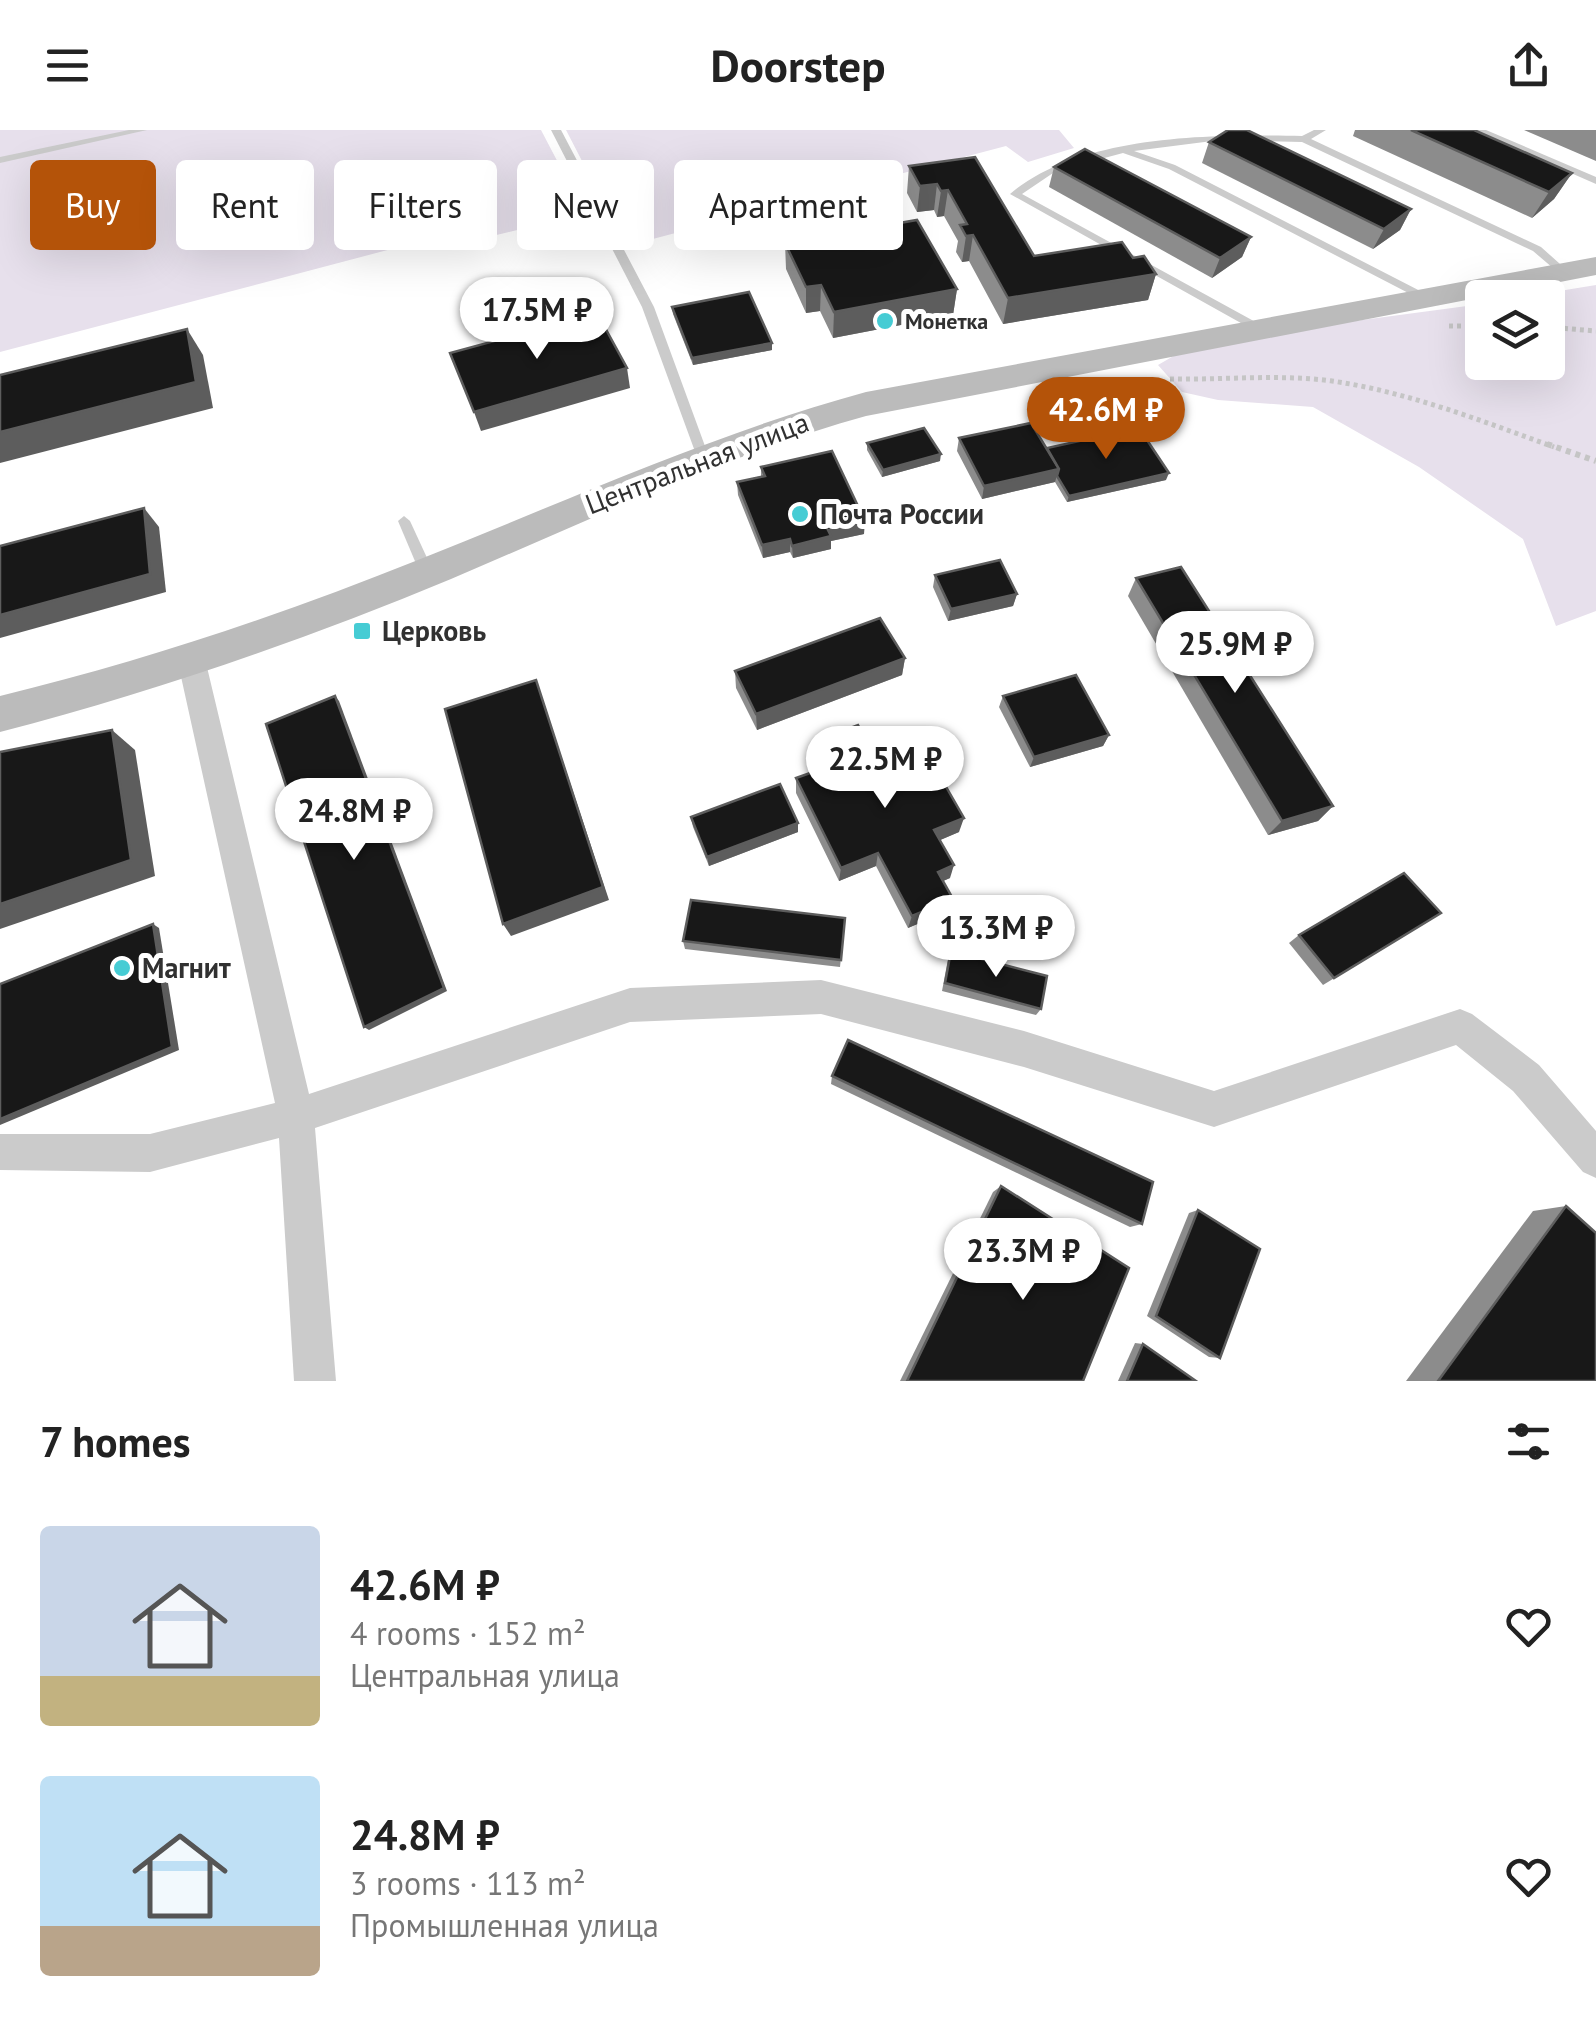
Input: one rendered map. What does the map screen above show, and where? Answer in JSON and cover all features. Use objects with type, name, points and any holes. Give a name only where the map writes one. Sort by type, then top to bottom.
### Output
[{"type":"street","name":"Центральная улица","points":[[0,714],[192,662],[427,573],[789,423],[866,404],[1580,269]]},
{"type":"street","points":[[192,662],[296,1123],[315,1381]]},
{"type":"street","points":[[0,1152],[150,1153],[296,1123],[630,1005],[821,997],[1024,1048],[1214,1108],[1460,1026],[1526,1078],[1596,1159]]},
{"type":"lane","points":[[0,160],[142,130]]},
{"type":"lane","points":[[556,130],[648,308],[703,457]]},
{"type":"lane","points":[[1304,139],[1321,130]]},
{"type":"lane","points":[[1478,130],[1596,181]]},
{"type":"lane","points":[[1257,328],[1015,194],[1052,169],[1120,150],[1220,137],[1304,139],[1580,269]]},
{"type":"lane","points":[[1120,150],[1172,167],[1424,298]]},
{"type":"lane","points":[[404,521],[427,573]]},
{"type":"path","points":[[1565,328],[1596,331]]},
{"type":"path","points":[[1154,378],[1283,378],[1352,384],[1438,407],[1596,461]]},
{"type":"shaded area","points":[[0,130],[541,130],[557,160],[517,160],[517,230],[497,235],[497,160],[334,160],[334,250],[388,250],[0,352]]},
{"type":"shaded area","points":[[566,130],[1059,130],[1074,148],[1028,162],[1006,146],[903,173],[903,160],[674,160],[674,233],[654,239],[654,160],[582,160]]},
{"type":"shaded area","points":[[1596,285],[1596,611],[1556,626],[1523,539],[1419,467],[1313,407],[1218,400],[1182,392],[1158,365],[1177,354],[1347,322],[1465,306],[1465,380],[1565,380],[1565,290]]},
{"type":"building","points":[[1228,130],[1247,130],[1411,209],[1384,229],[1209,142]]},
{"type":"building","points":[[1411,130],[1474,130],[1572,173],[1549,192]]},
{"type":"building","points":[[1085,149],[1251,237],[1220,258],[1054,167]]},
{"type":"building","points":[[975,157],[1034,256],[1122,242],[1133,258],[1144,256],[1156,274],[1008,298],[973,235],[966,236],[960,225],[967,224],[948,190],[941,191],[937,184],[920,186],[909,166]]},
{"type":"building","points":[[917,220],[957,289],[834,312],[821,285],[806,287],[788,250],[903,250],[903,222]]},
{"type":"building","points":[[749,292],[772,343],[692,358],[672,307]]},
{"type":"building","points":[[597,313],[627,368],[474,412],[450,353]]},
{"type":"building","points":[[187,329],[196,382],[0,432],[0,375]]},
{"type":"building","points":[[1031,423],[1059,469],[984,486],[959,438]]},
{"type":"building","points":[[924,428],[941,454],[883,470],[867,443]]},
{"type":"building","points":[[1139,428],[1169,473],[1069,496],[1047,448]]},
{"type":"building","name":"Почта России","points":[[832,451],[865,521],[828,530],[831,536],[792,546],[790,539],[762,545],[737,482],[765,476],[761,467]]},
{"type":"building","points":[[144,508],[150,574],[0,615],[0,546]]},
{"type":"building","points":[[1000,560],[1017,594],[951,609],[935,575]]},
{"type":"building","points":[[1181,567],[1333,806],[1282,821],[1136,578]]},
{"type":"building","points":[[880,618],[905,658],[756,714],[735,671]]},
{"type":"building","points":[[1076,675],[1109,735],[1034,757],[1003,696]]},
{"type":"building","points":[[536,680],[603,887],[503,924],[445,709]]},
{"type":"building","points":[[335,696],[444,988],[364,1027],[266,724]]},
{"type":"building","points":[[858,725],[872,750],[915,733],[964,818],[934,830],[954,865],[938,872],[953,899],[912,916],[878,853],[841,868],[796,778],[830,766],[816,741]]},
{"type":"building","points":[[112,730],[131,860],[0,904],[0,752]]},
{"type":"building","points":[[780,784],[798,823],[707,857],[691,817]]},
{"type":"building","points":[[1404,873],[1441,913],[1334,978],[1299,935]]},
{"type":"building","points":[[691,900],[845,918],[841,960],[683,941]]},
{"type":"building","points":[[153,924],[172,1047],[0,1119],[0,984]]},
{"type":"building","points":[[951,951],[1047,976],[1041,1009],[945,983]]},
{"type":"building","points":[[848,1040],[1153,1182],[1142,1224],[832,1076]]},
{"type":"building","points":[[1001,1186],[1129,1268],[1083,1381],[907,1381]]},
{"type":"building","points":[[1566,1206],[1596,1233],[1596,1381],[1438,1381]]},
{"type":"building","points":[[1198,1210],[1260,1249],[1220,1358],[1156,1316]]},
{"type":"building","points":[[1143,1344],[1196,1381],[1127,1381]]},
{"type":"place","name":"Монетка","points":[[885,321]]},
{"type":"place","name":"Почта России","points":[[800,514]]},
{"type":"place","name":"Церковь","points":[[362,631]]},
{"type":"place","name":"Магнит","points":[[122,968]]}]
